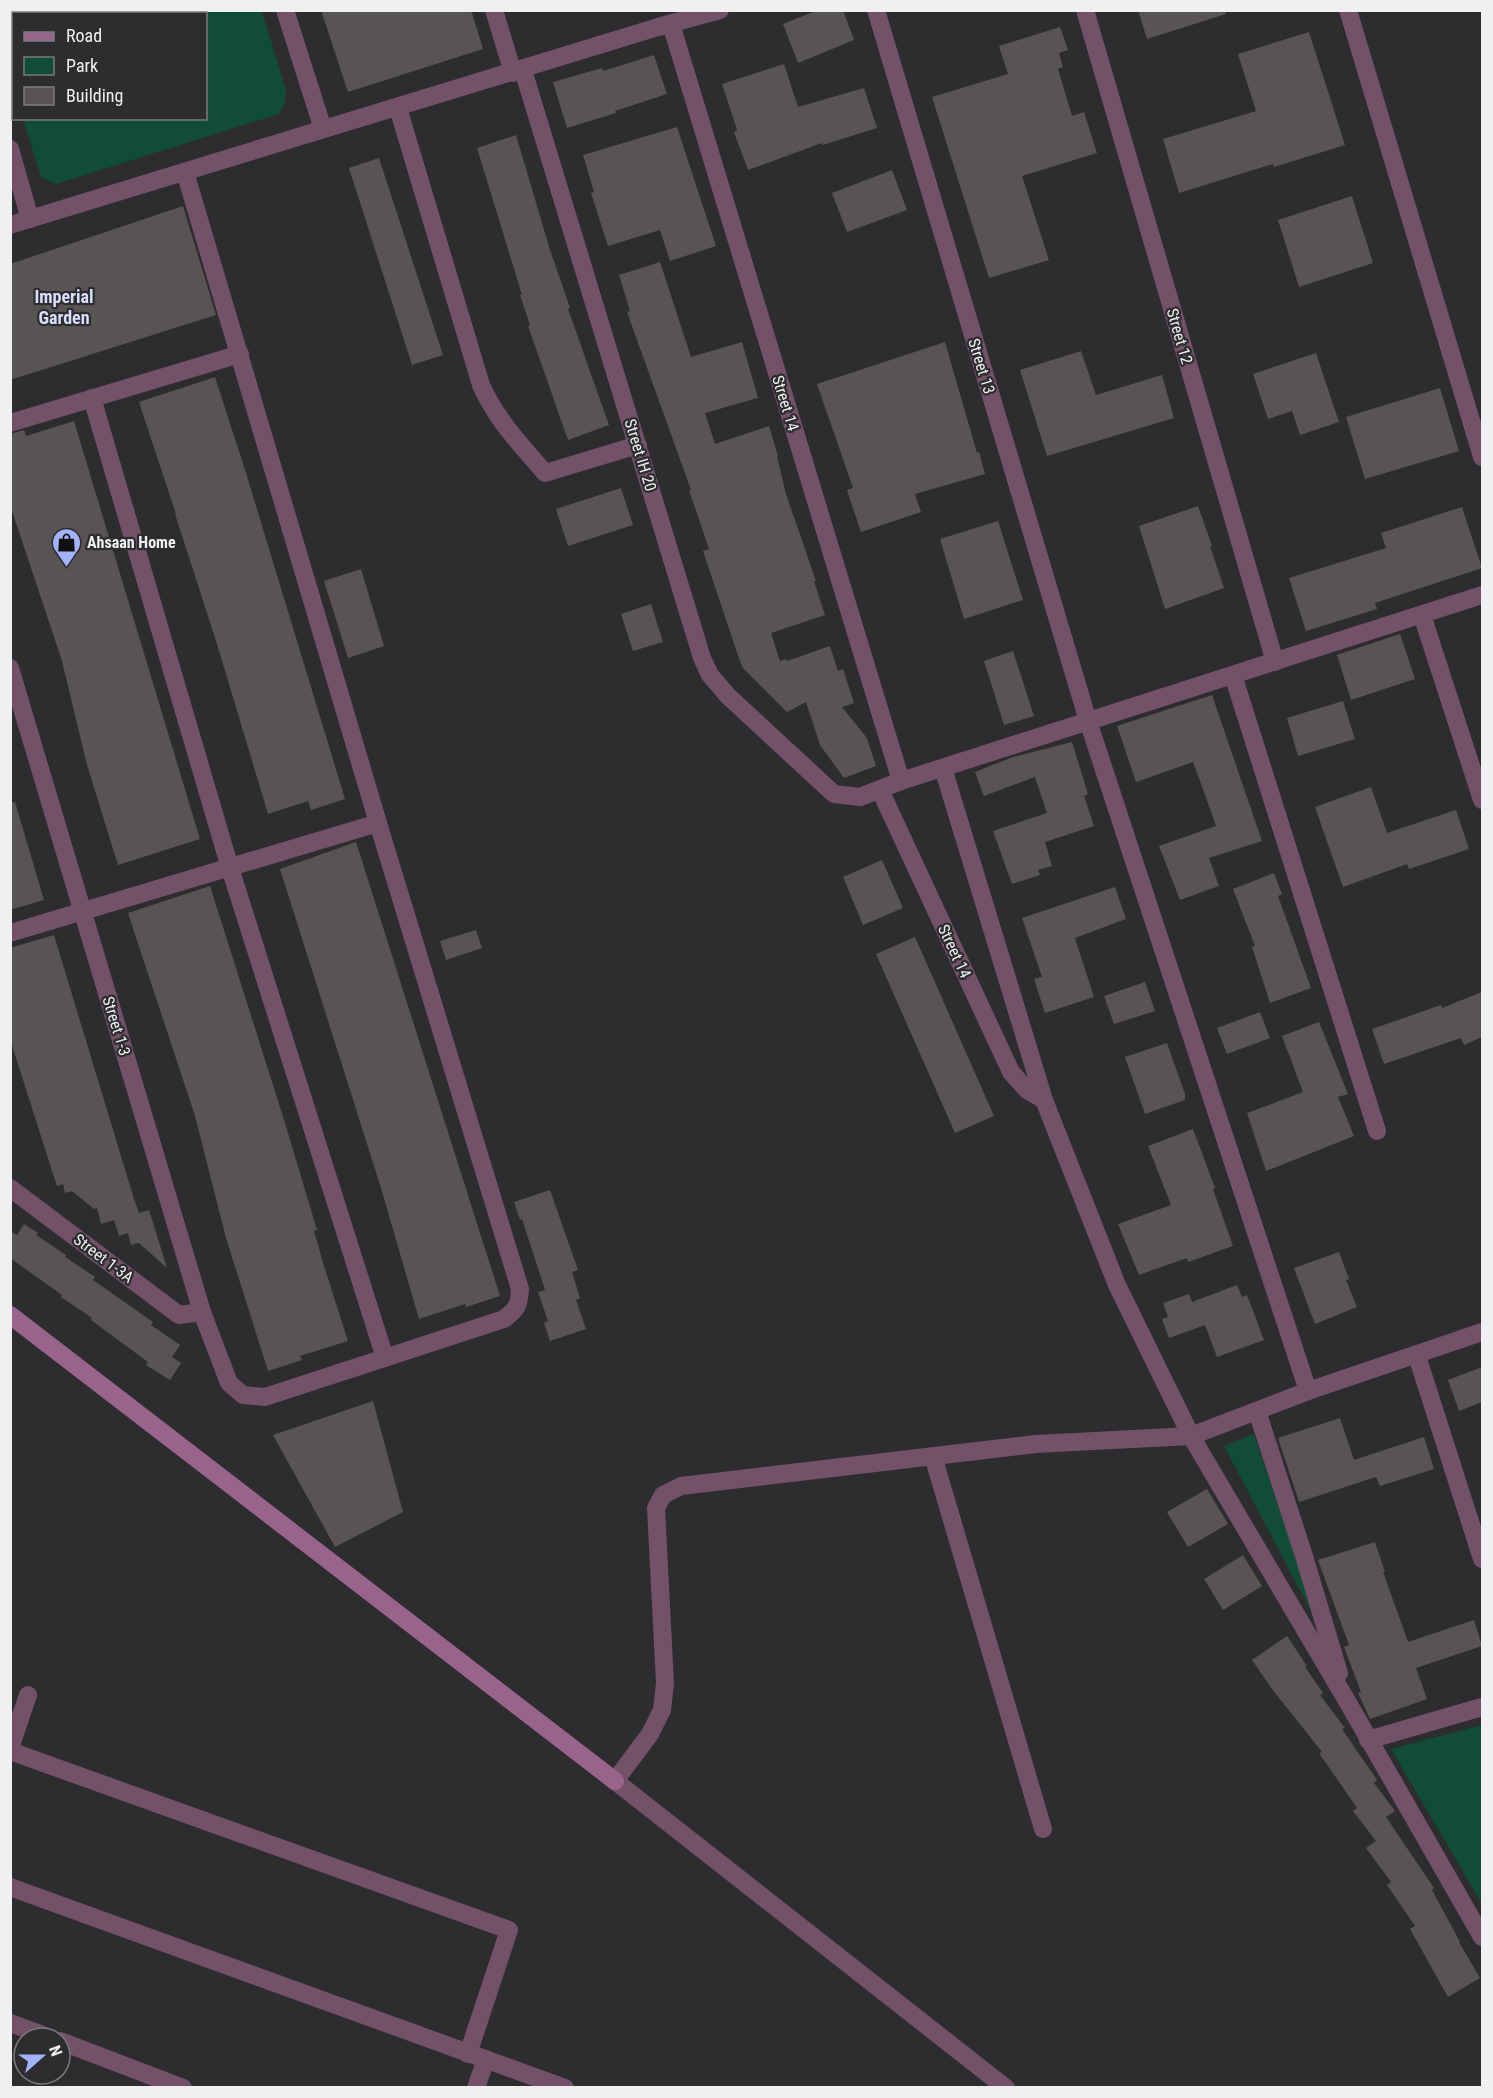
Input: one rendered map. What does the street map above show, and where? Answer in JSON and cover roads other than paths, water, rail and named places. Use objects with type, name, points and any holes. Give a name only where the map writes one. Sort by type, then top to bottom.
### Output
[{"type":"street","points":[[285,10],[322,129]]},
{"type":"street","name":"Street IH 20","points":[[494,10],[518,72],[638,445],[702,658],[710,675],[728,696],[834,794],[860,797],[879,790]]},
{"type":"street","points":[[10,225],[322,129],[518,72],[661,21],[720,10]]},
{"type":"street","name":"Street 13","points":[[876,10],[1088,721],[1308,1391]]},
{"type":"street","name":"Street 12","points":[[1085,10],[1275,662]]},
{"type":"street","points":[[1348,10],[1482,457]]},
{"type":"street","name":"Street 14","points":[[661,21],[901,781]]},
{"type":"street","points":[[398,108],[481,385],[488,401],[509,432],[545,473],[638,445]]},
{"type":"street","points":[[10,149],[30,219]]},
{"type":"street","points":[[92,399],[230,868],[385,1358],[504,1319],[516,1310],[520,1300],[520,1289],[378,823],[185,172]]},
{"type":"street","points":[[10,423],[240,354]]},
{"type":"street","points":[[879,790],[1482,595]]},
{"type":"street","points":[[1422,615],[1482,800]]},
{"type":"street","name":"Street 1-3","points":[[10,668],[202,1312],[229,1383],[243,1395],[265,1396],[385,1358]]},
{"type":"street","points":[[1233,675],[1377,1131]]},
{"type":"street","points":[[943,768],[1044,1100],[1117,1285],[1191,1436],[1482,1937]]},
{"type":"street","name":"Street 14","points":[[879,790],[1011,1072],[1027,1090],[1044,1100]]},
{"type":"street","points":[[10,933],[378,823]]},
{"type":"street","name":"Street 1-3A","points":[[10,1188],[180,1315],[202,1312]]},
{"type":"street","points":[[10,1315],[615,1781],[1006,2088]]},
{"type":"street","points":[[615,1781],[650,1734],[662,1710],[664,1683],[656,1508],[663,1495],[681,1486],[1036,1444],[1191,1436],[1308,1391],[1417,1356],[1482,1332]]},
{"type":"street","points":[[1417,1356],[1482,1559]]},
{"type":"street","points":[[1257,1412],[1304,1556],[1347,1701]]},
{"type":"street","points":[[933,1456],[1043,1829]]},
{"type":"street","points":[[28,1695],[10,1750],[509,1929],[477,2056],[476,2088]]},
{"type":"street","points":[[1368,1740],[1482,1707]]},
{"type":"street","points":[[10,1887],[565,2088]]},
{"type":"street","points":[[72,2046],[183,2088]]},
{"type":"place","name":"Ahsaan Home","points":[[66,568]]},
{"type":"district","name":"Imperial Garden","points":[[64,307]]}]
